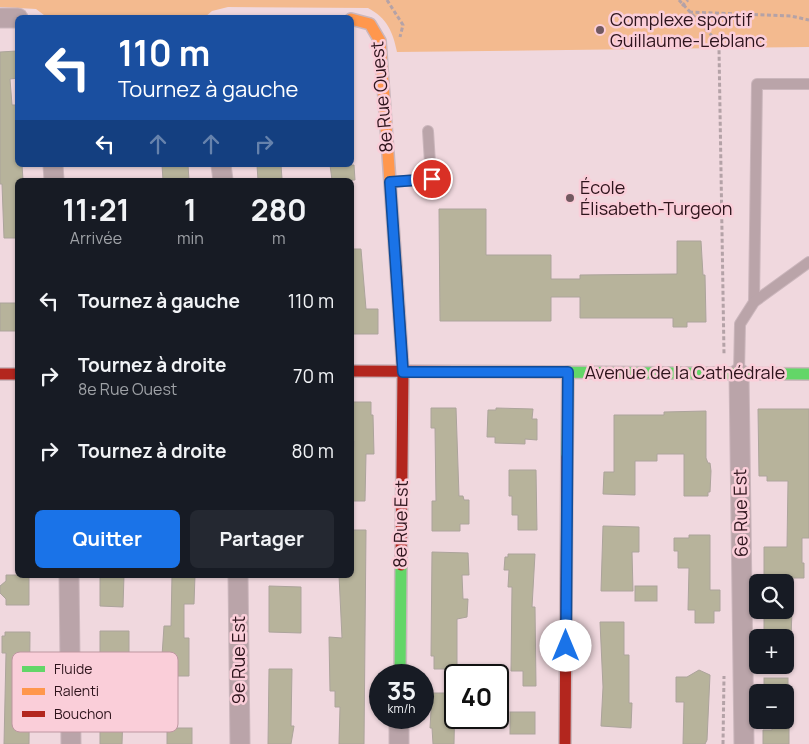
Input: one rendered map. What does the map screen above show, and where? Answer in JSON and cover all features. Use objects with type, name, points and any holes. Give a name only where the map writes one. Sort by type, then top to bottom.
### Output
[{"type":"street","points":[[0,18],[15,18]]},
{"type":"street","name":"8e Rue Ouest","points":[[354,19],[371,23],[380,41],[403,372]]},
{"type":"street","name":"Avenue de la Cathédrale","points":[[354,371],[809,374]]},
{"type":"street","name":"8e Rue Est","points":[[400,664],[403,372]]},
{"type":"street","points":[[565,744],[568,372]]},
{"type":"street","name":"6e Rue Est","points":[[739,373],[744,744]]},
{"type":"street","points":[[0,374],[15,374]]},
{"type":"street","points":[[69,578],[70,652]]},
{"type":"street","name":"9e Rue Est","points":[[238,578],[240,744]]},
{"type":"street","points":[[399,729],[399,744]]},
{"type":"lane","points":[[754,302],[757,84],[809,84]]},
{"type":"lane","points":[[390,182],[432,179],[428,131]]},
{"type":"lane","points":[[739,373],[740,324],[754,302],[809,262]]},
{"type":"path","points":[[679,0],[688,12],[791,16],[809,20]]},
{"type":"path","points":[[682,6],[688,0]]},
{"type":"shaded area","name":"Complexe sportif Guillaume-Leblanc","points":[[0,0],[809,0],[809,47],[397,52],[388,26],[380,16],[368,8],[228,7],[212,11],[207,15],[44,15],[36,9],[0,7]]},
{"type":"building","points":[[15,51],[15,78],[10,79],[12,105],[15,105],[15,167],[22,167],[23,178],[15,178],[15,238],[4,238],[2,184],[0,184],[0,52]]},
{"type":"building","points":[[354,165],[355,180],[354,178],[332,178],[330,167],[354,167]]},
{"type":"building","points":[[162,167],[188,167],[189,178],[163,178]]},
{"type":"building","points":[[257,167],[281,167],[282,178],[258,178]]},
{"type":"building","points":[[439,209],[486,209],[486,255],[551,255],[551,279],[580,279],[580,275],[677,274],[677,241],[701,241],[703,275],[705,275],[706,322],[687,322],[687,327],[673,327],[673,318],[580,318],[580,297],[551,297],[551,321],[440,321]]},
{"type":"building","points":[[354,249],[361,249],[366,309],[378,309],[378,334],[354,334]]},
{"type":"building","points":[[0,303],[15,303],[15,331],[0,331]]},
{"type":"building","points":[[354,402],[371,402],[371,415],[373,415],[374,454],[366,454],[365,501],[354,501]]},
{"type":"building","points":[[431,408],[456,408],[459,496],[463,496],[464,500],[469,500],[469,524],[460,524],[460,531],[432,531],[432,501],[436,501],[435,428],[431,428]]},
{"type":"building","points":[[496,408],[533,409],[532,419],[537,419],[537,440],[525,439],[525,444],[495,443],[495,437],[487,437],[488,410],[496,410]]},
{"type":"building","points":[[758,409],[809,409],[809,538],[802,538],[804,578],[794,578],[794,574],[764,574],[764,547],[787,547],[788,481],[767,481],[767,476],[759,476]]},
{"type":"building","points":[[706,411],[706,458],[708,463],[710,463],[711,471],[710,492],[708,492],[708,496],[684,496],[684,454],[657,454],[657,461],[635,461],[635,495],[603,494],[604,472],[614,472],[614,415],[664,415],[664,412]]},
{"type":"building","points":[[509,470],[536,470],[537,530],[518,530],[518,515],[512,515],[512,496],[509,496]]},
{"type":"building","points":[[603,526],[639,527],[639,552],[632,552],[633,591],[601,591]]},
{"type":"building","points":[[354,530],[366,530],[364,744],[339,744],[340,707],[335,707],[335,691],[330,691],[329,637],[342,638],[339,578],[354,578]]},
{"type":"building","points":[[689,535],[710,535],[710,590],[720,590],[720,611],[714,611],[714,623],[695,623],[695,610],[688,610],[689,568],[678,568],[678,551],[674,551],[674,538],[689,538]]},
{"type":"building","points":[[432,552],[468,553],[469,575],[462,575],[463,599],[468,599],[467,617],[457,619],[457,664],[444,664],[444,669],[434,669],[434,656],[431,656]]},
{"type":"building","points":[[508,554],[535,554],[532,607],[535,607],[536,686],[523,686],[523,671],[511,671],[512,587],[508,587],[509,570],[504,570],[505,557],[508,557]]},
{"type":"building","points":[[6,575],[15,575],[15,578],[29,578],[29,605],[6,605],[6,599],[0,593],[0,586],[6,581]]},
{"type":"building","points":[[100,578],[124,578],[123,607],[100,606]]},
{"type":"building","points":[[172,578],[195,578],[194,604],[184,604],[184,638],[189,638],[189,676],[178,676],[178,652],[162,652],[164,626],[171,626]]},
{"type":"building","points":[[269,586],[301,587],[301,633],[269,632]]},
{"type":"building","points":[[635,586],[657,586],[657,601],[635,601]]},
{"type":"building","points":[[764,619],[792,619],[791,629],[764,629]]},
{"type":"building","points":[[600,622],[624,622],[624,655],[629,655],[629,703],[632,703],[631,728],[601,726],[603,687]]},
{"type":"building","points":[[100,631],[129,631],[129,652],[100,652]]},
{"type":"building","points":[[5,632],[30,632],[30,652],[12,652],[12,732],[29,732],[29,744],[4,744],[6,653],[2,653],[2,636],[5,636]]},
{"type":"building","points":[[269,669],[292,669],[291,726],[294,726],[291,744],[268,744]]},
{"type":"building","points":[[699,670],[710,675],[707,740],[705,744],[683,744],[684,702],[676,702],[676,677],[687,677]]},
{"type":"building","points":[[764,678],[788,678],[788,684],[764,684]]},
{"type":"building","points":[[434,693],[444,693],[444,729],[454,729],[454,744],[433,744]]},
{"type":"building","points":[[510,712],[535,712],[535,734],[510,734]]},
{"type":"building","points":[[178,728],[192,728],[192,744],[167,744],[167,732],[178,732]]},
{"type":"building","points":[[789,729],[789,744],[763,744],[763,730]]},
{"type":"building","points":[[100,732],[122,732],[122,744],[100,744]]},
{"type":"traffic: fast","points":[[540,372],[809,374]]},
{"type":"traffic: fast","points":[[567,457],[568,372]]},
{"type":"traffic: fast","points":[[400,664],[401,565]]},
{"type":"traffic: slow","points":[[354,20],[370,24],[380,41],[396,267]]},
{"type":"traffic: jam","points":[[396,267],[403,372],[401,565]]},
{"type":"traffic: jam","points":[[354,371],[540,372]]},
{"type":"traffic: jam","points":[[0,374],[15,374]]},
{"type":"traffic: jam","points":[[565,744],[567,457]]},
{"type":"place","name":"Complexe sportif Guillaume-Leblanc","points":[[600,30]]},
{"type":"place","name":"École Élisabeth-Turgeon","points":[[570,198]]},
{"type":"route","points":[[432,179],[390,182],[403,372],[568,372],[566,646]]}]
